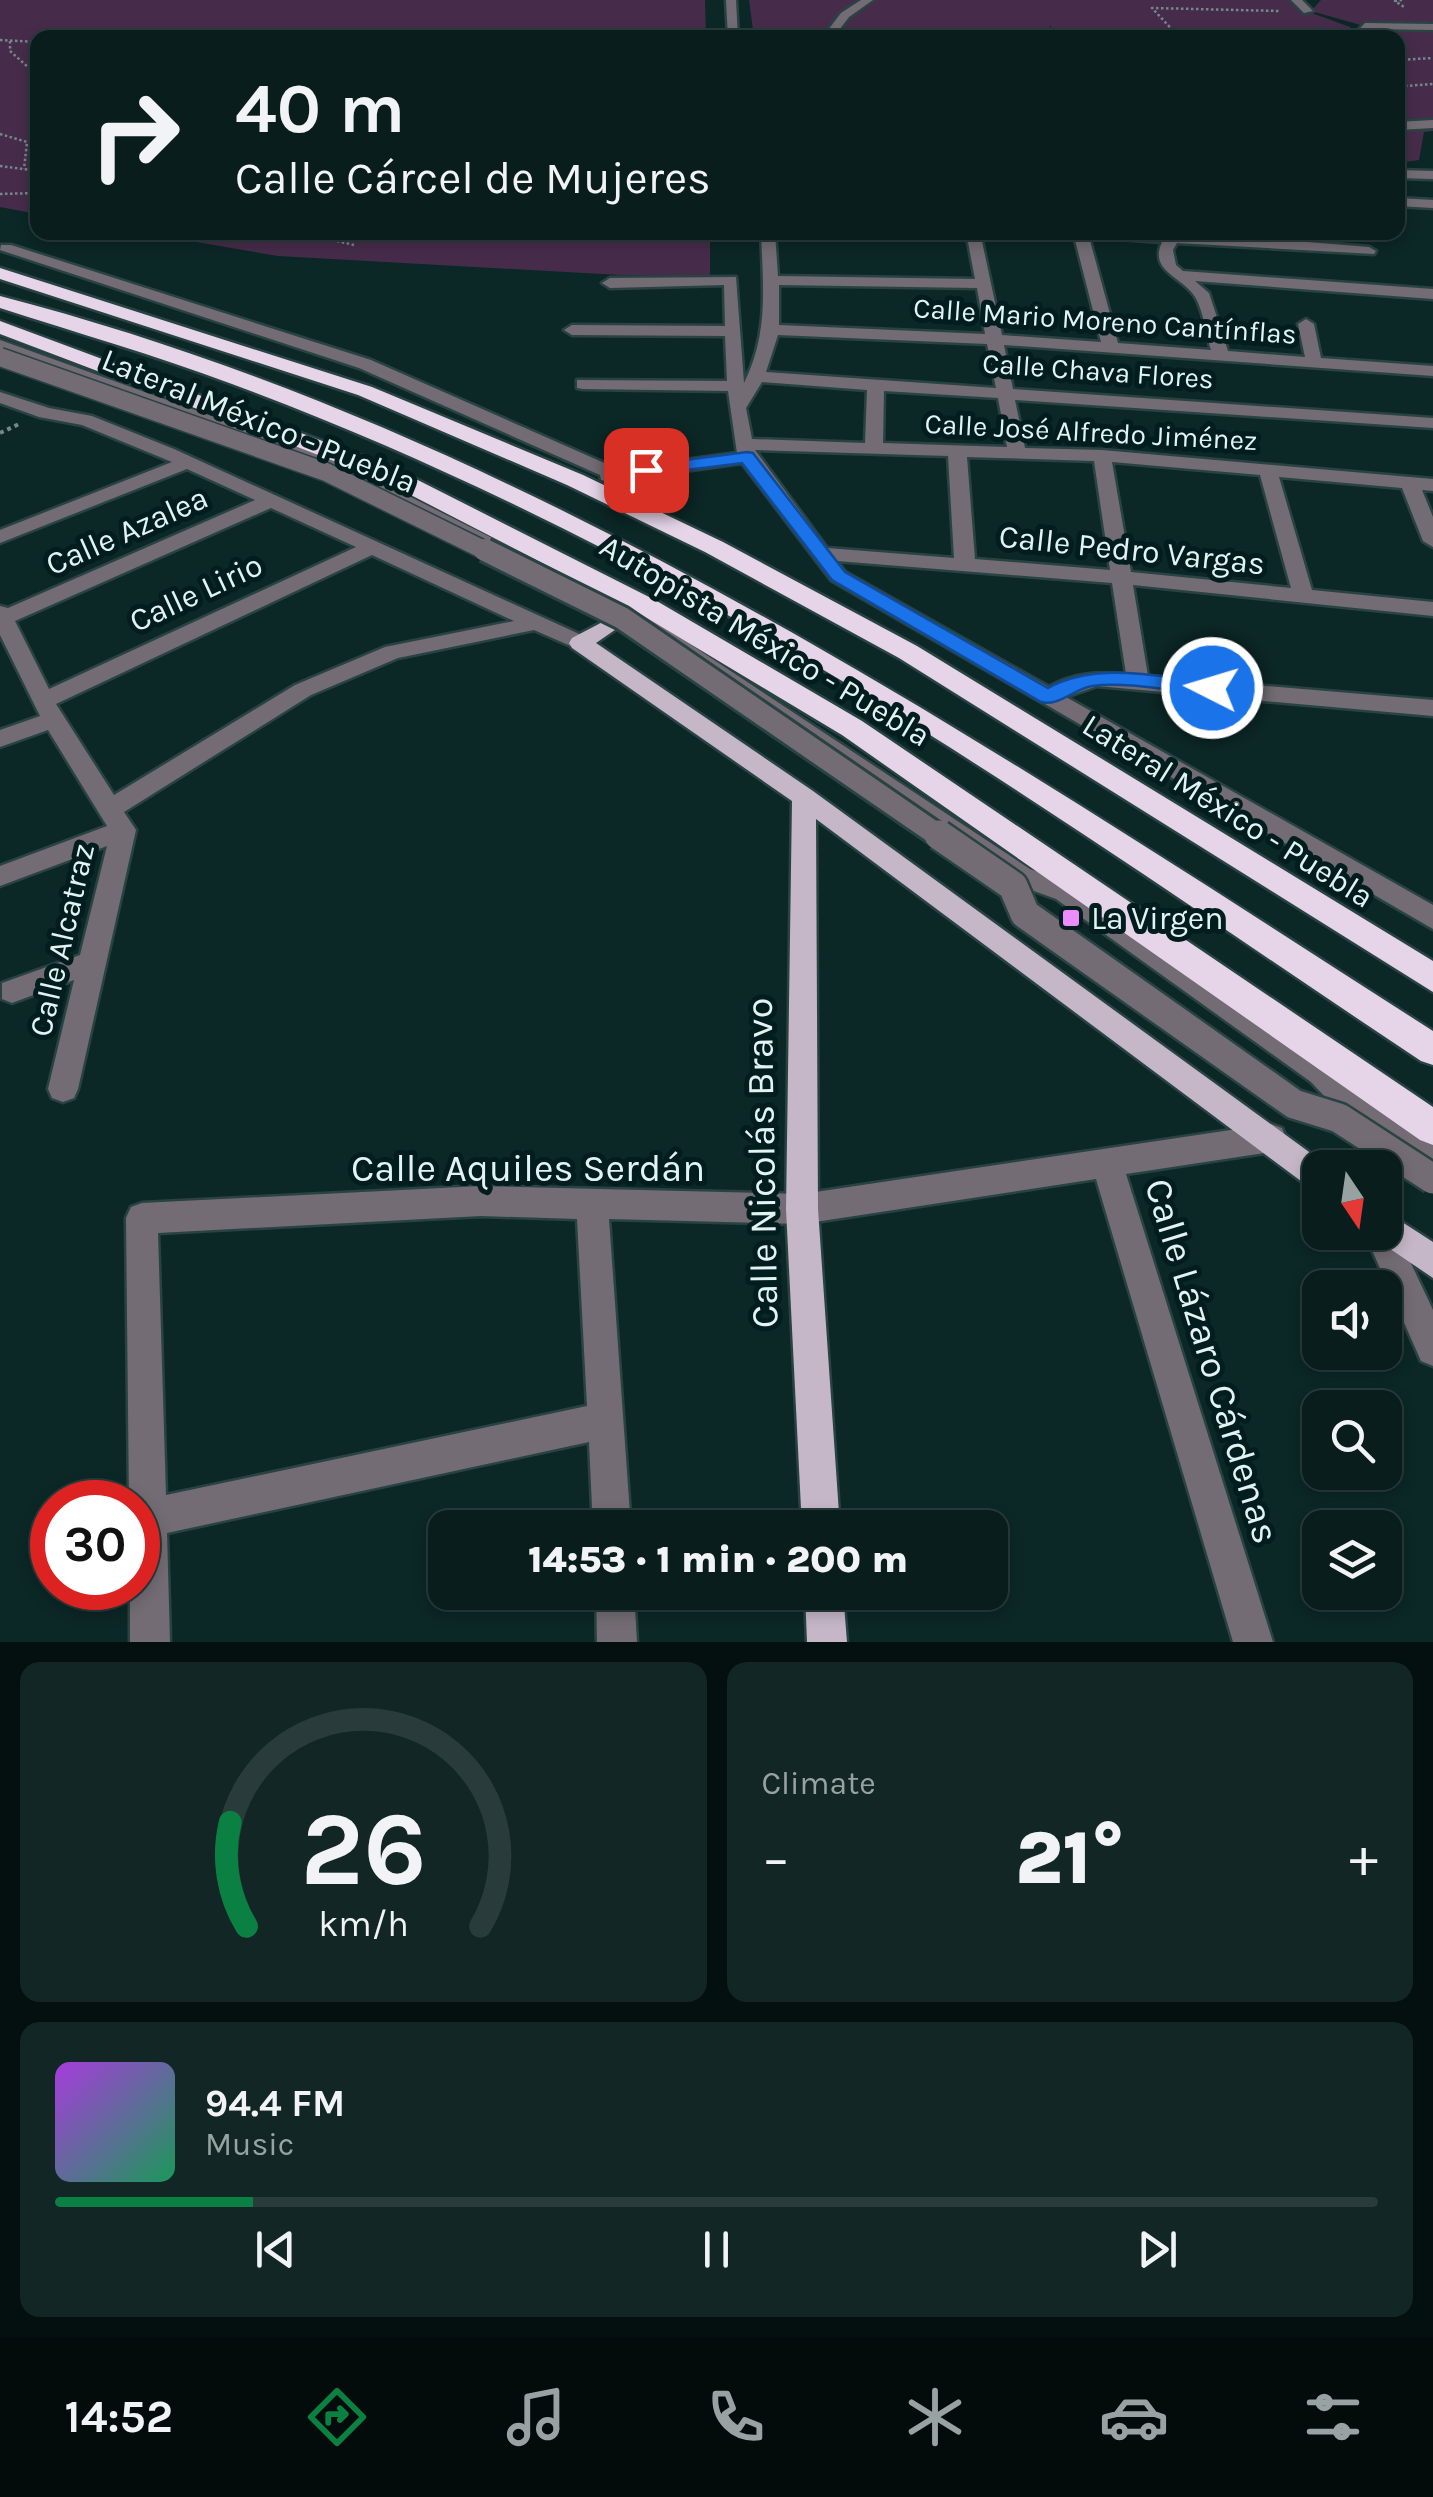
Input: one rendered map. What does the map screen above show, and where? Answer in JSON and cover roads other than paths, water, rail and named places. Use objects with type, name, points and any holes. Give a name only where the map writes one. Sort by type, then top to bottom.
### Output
[{"type":"highway","name":"Lateral México - Puebla","points":[[3,260],[604,481],[714,547],[908,652],[1433,978]]},
{"type":"highway","name":"Autopista México - Puebla","points":[[0,302],[240,380],[389,439],[667,572],[952,737],[1433,1050]]},
{"type":"highway","name":"Autopista México - Puebla","points":[[0,327],[384,472],[646,606],[852,728],[1433,1128]]},
{"type":"highway","name":"Lateral México - Puebla","points":[[1,355],[342,486],[614,623],[764,719],[1433,1194]]},
{"type":"main road","points":[[614,623],[580,643],[804,797],[1302,1163]]},
{"type":"main road","name":"Calle Nicolás Bravo","points":[[804,797],[802,1209],[819,1510]]},
{"type":"main road","points":[[1402,1242],[1433,1262]]},
{"type":"main road","points":[[825,1610],[827,1642]]},
{"type":"street","points":[[730,0],[732,30]]},
{"type":"street","points":[[832,30],[845,14],[868,0]]},
{"type":"street","points":[[1296,0],[1308,11]]},
{"type":"street","points":[[1362,30],[1365,26],[1433,27]]},
{"type":"street","points":[[1405,126],[1433,124]]},
{"type":"street","points":[[1405,174],[1433,175]]},
{"type":"street","points":[[1405,202],[1433,204]]},
{"type":"street","points":[[737,408],[759,377],[774,330],[768,240]]},
{"type":"street","points":[[975,240],[1017,452]]},
{"type":"street","points":[[1082,240],[1111,348]]},
{"type":"street","points":[[1171,240],[1166,250],[1169,267],[1201,293],[1222,356]]},
{"type":"street","points":[[1215,240],[1369,251]]},
{"type":"street","points":[[3,260],[365,364],[604,481]]},
{"type":"street","points":[[1180,274],[1433,294]]},
{"type":"street","points":[[610,282],[731,280],[737,408],[746,451],[838,576],[1433,918]]},
{"type":"street","points":[[770,280],[983,284]]},
{"type":"street","points":[[1306,324],[1314,362]]},
{"type":"street","points":[[572,330],[734,332]]},
{"type":"street","name":"Calle Mario Moreno Cantínflas","points":[[774,330],[994,340],[1433,371]]},
{"type":"street","points":[[1,355],[338,468],[636,614],[1021,876],[1065,892],[1321,1073],[1354,1106],[1433,1160]]},
{"type":"street","points":[[1,355],[326,472],[622,618],[1013,886],[1025,914],[1294,1104],[1339,1118],[1433,1179]]},
{"type":"street","name":"Calle Chava Flores","points":[[759,377],[1433,423]]},
{"type":"street","points":[[582,384],[736,386]]},
{"type":"street","points":[[874,448],[876,385]]},
{"type":"street","points":[[0,396],[45,413],[86,420],[188,462],[580,643]]},
{"type":"street","name":"Calle José Alfredo Jiménez","points":[[604,481],[746,451],[874,448],[1102,456],[1433,485]]},
{"type":"street","points":[[957,450],[965,564]]},
{"type":"street","points":[[1102,456],[1138,682]]},
{"type":"street","points":[[0,537],[188,462]]},
{"type":"street","points":[[1268,470],[1304,597]]},
{"type":"street","points":[[1409,482],[1433,541]]},
{"type":"street","name":"Calle Azalea","points":[[2,615],[274,500]]},
{"type":"street","name":"Calle Lirio","points":[[0,739],[49,710],[375,546]]},
{"type":"street","name":"Calle Pedro Vargas","points":[[825,554],[1433,609]]},
{"type":"street","points":[[2,615],[10,651],[116,819]]},
{"type":"street","points":[[0,876],[116,819],[303,690],[393,652],[532,624]]},
{"type":"street","points":[[1048,697],[1072,684],[1098,678],[1433,708]]},
{"type":"street","name":"Calle Alcatraz","points":[[63,1090],[92,962],[116,819]]},
{"type":"street","points":[[1346,866],[1433,934]]},
{"type":"street","points":[[12,991],[92,962]]},
{"type":"street","name":"Calle Aquiles Serdán","points":[[147,1480],[142,1218],[481,1201],[802,1209],[1271,1138]]},
{"type":"street","name":"Calle Lázaro Cárdenas","points":[[1107,1163],[1254,1642]]},
{"type":"street","points":[[592,1204],[611,1510]]},
{"type":"street","points":[[1391,1250],[1433,1349]]},
{"type":"street","points":[[160,1515],[606,1420]]},
{"type":"street","points":[[149,1610],[150,1642]]},
{"type":"street","points":[[616,1610],[617,1642]]},
{"type":"place","name":"La Virgen","points":[[1071,918]]}]
